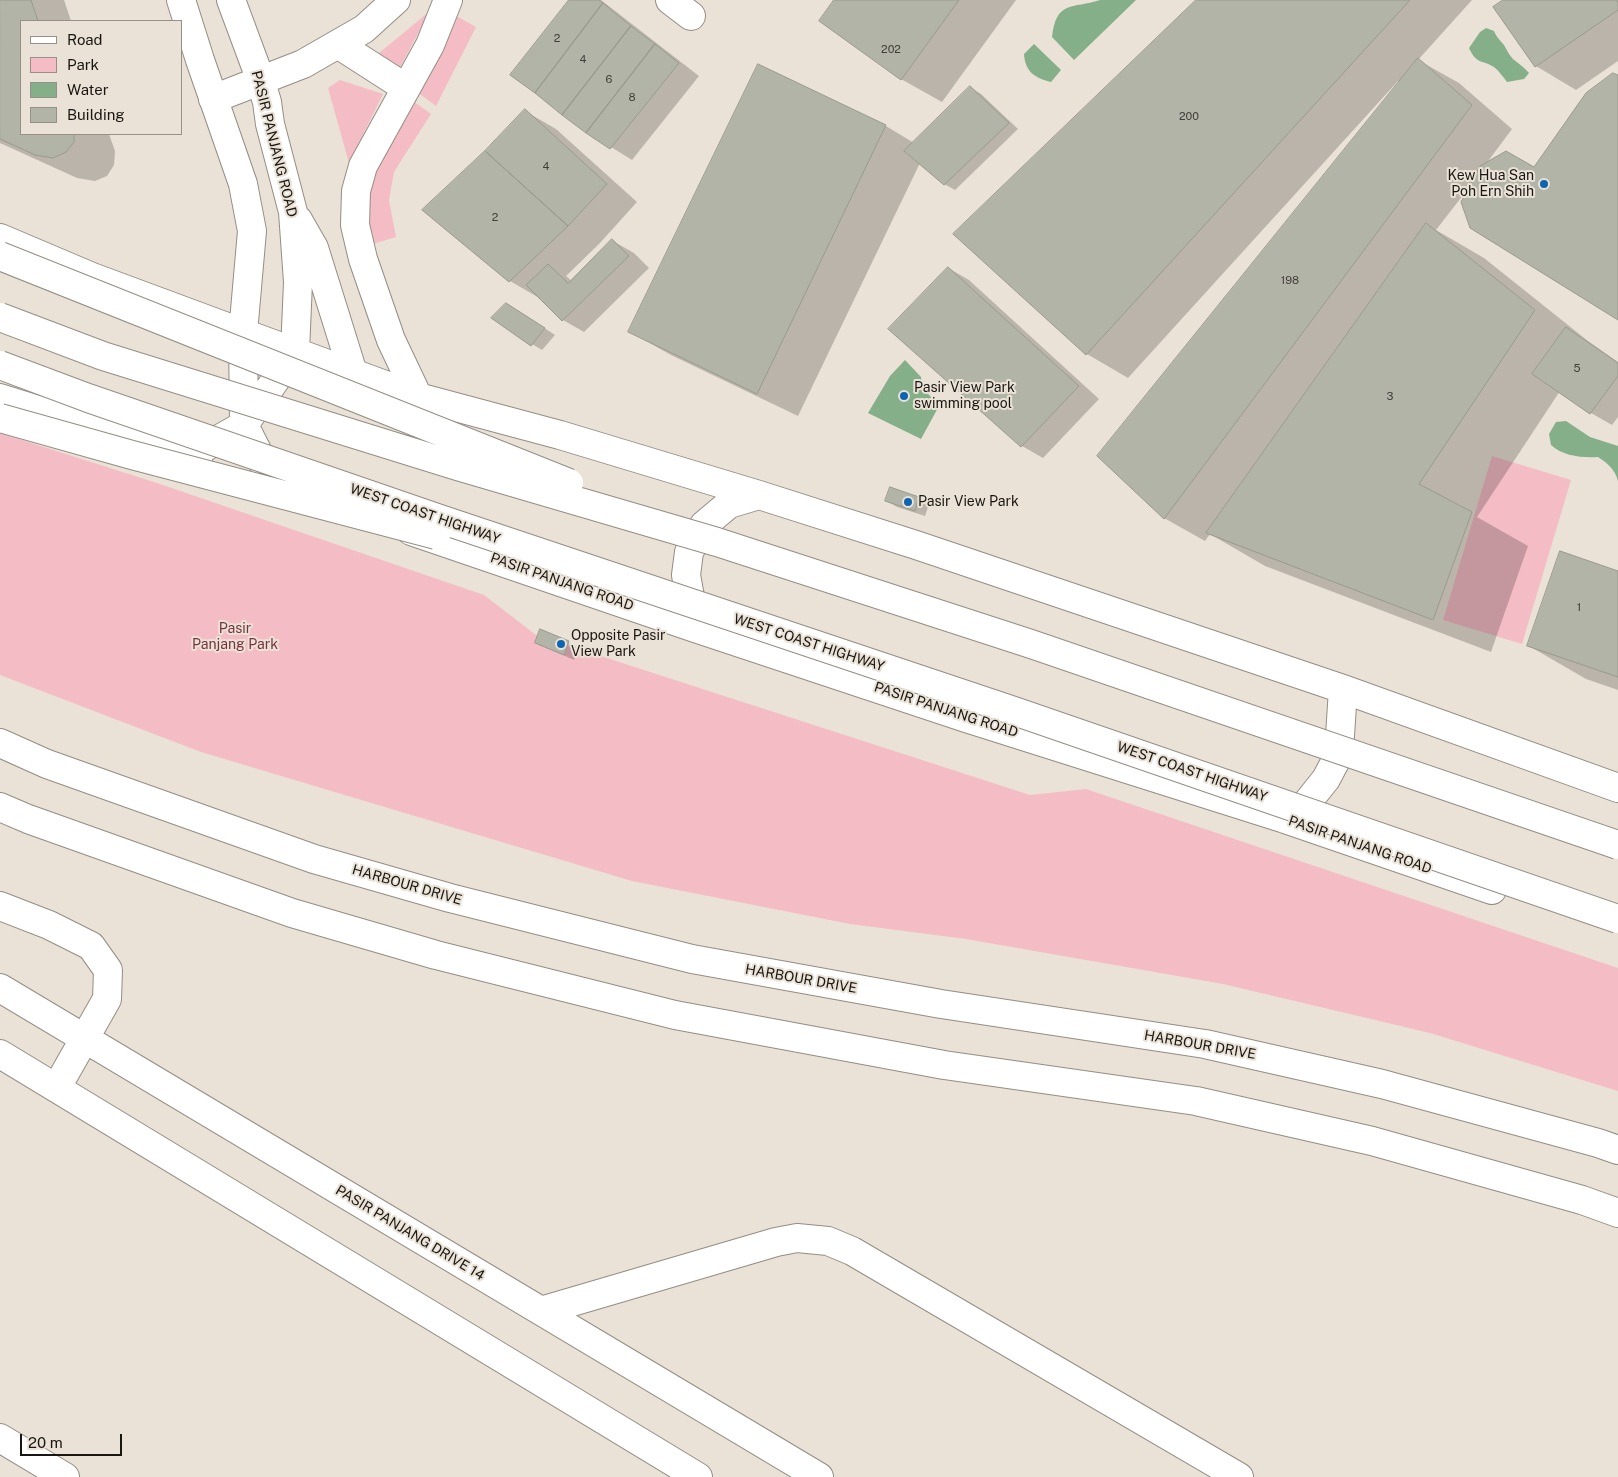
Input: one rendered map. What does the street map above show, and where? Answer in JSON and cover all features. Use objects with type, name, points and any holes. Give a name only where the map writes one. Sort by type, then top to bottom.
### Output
[{"type":"main road","points":[[181,0],[243,184],[252,231],[243,333],[244,425],[275,486]]},
{"type":"main road","name":"PASIR PANJANG ROAD","points":[[231,0],[267,102],[270,124],[293,212],[298,282],[295,352]]},
{"type":"main road","points":[[213,99],[261,82],[303,64],[339,45],[364,29],[396,0]]},
{"type":"main road","points":[[418,397],[388,331],[363,259],[355,225],[356,191],[363,166],[430,45],[448,0]]},
{"type":"main road","points":[[670,0],[692,16]]},
{"type":"main road","points":[[339,45],[406,88]]},
{"type":"main road","points":[[293,212],[314,248],[353,373]]},
{"type":"main road","points":[[0,238],[92,277],[418,397],[560,435],[916,545],[1343,689],[1618,788]]},
{"type":"main road","points":[[0,256],[717,542]]},
{"type":"main road","points":[[0,317],[103,356],[457,466],[717,542],[1031,644],[1618,845]]},
{"type":"main road","points":[[193,458],[244,425],[295,352]]},
{"type":"main road","name":"WEST COAST HIGHWAY","points":[[0,365],[88,398],[418,512],[692,615],[1014,711],[1618,919]]},
{"type":"main road","name":"PASIR PANJANG ROAD","points":[[0,398],[193,458],[664,616],[692,615],[966,718],[1285,819],[1618,933]]},
{"type":"main road","points":[[0,418],[692,615],[686,575],[689,552],[704,524],[729,504],[758,495]]},
{"type":"main road","points":[[1285,819],[1306,804],[1326,778],[1335,762],[1340,736],[1343,689]]},
{"type":"main road","name":"HARBOUR DRIVE","points":[[0,743],[47,764],[314,859],[450,898],[692,959],[942,1004],[1204,1044],[1382,1084],[1618,1150]]},
{"type":"main road","points":[[0,807],[28,819],[292,913],[436,955],[685,1016],[944,1065],[1205,1104],[1372,1141],[1582,1200],[1618,1213]]},
{"type":"main road","points":[[0,906],[49,925],[92,946],[108,970],[107,999],[57,1087]]},
{"type":"main road","name":"PASIR PANJANG DRIVE 14","points":[[0,988],[819,1477]]},
{"type":"main road","points":[[0,1054],[698,1477]]},
{"type":"main road","points":[[541,1311],[776,1242],[797,1238],[828,1241],[852,1251],[1239,1477]]},
{"type":"main road","points":[[0,1438],[65,1477]]},
{"type":"green space","points":[[430,11],[399,69],[373,58]]},
{"type":"green space","points":[[453,14],[476,27],[436,106],[413,89]]},
{"type":"green space","points":[[340,80],[383,94],[349,163],[328,88]]},
{"type":"green space","points":[[409,98],[431,114],[394,172],[389,200],[396,237],[366,246],[370,164]]},
{"type":"green space","name":"Pasir Panjang Park","points":[[0,433],[157,483],[484,595],[536,635],[1030,795],[1086,789],[1618,968],[1618,1091],[1430,1033],[1223,984],[966,939],[850,924],[632,881],[201,752],[0,675]]},
{"type":"green space","points":[[1492,456],[1571,480],[1522,644],[1443,620]]},
{"type":"water","points":[[1100,0],[1136,0],[1074,60],[1052,37],[1057,17],[1067,8]]},
{"type":"water","points":[[1486,28],[1494,31],[1512,57],[1529,73],[1524,79],[1507,82],[1494,67],[1474,57],[1469,48],[1480,32]]},
{"type":"water","points":[[1034,44],[1061,70],[1051,82],[1035,76],[1026,65],[1024,54]]},
{"type":"water","name":"Pasir View Park swimming pool","points":[[905,360],[921,377],[922,387],[939,406],[921,439],[868,413],[890,376]]},
{"type":"water","points":[[1566,421],[1590,437],[1618,446],[1618,481],[1613,470],[1598,457],[1573,456],[1561,452],[1551,445],[1549,434],[1556,422]]},
{"type":"building","points":[[0,0],[31,0],[38,20],[20,20],[20,135],[74,135],[74,142],[66,152],[53,158],[35,155],[0,139]]},
{"type":"building","points":[[569,0],[599,0],[603,3],[535,93],[510,75]]},
{"type":"building","points":[[834,0],[959,0],[901,80],[819,21]]},
{"type":"building","points":[[1196,0],[1410,0],[1086,355],[953,234]]},
{"type":"building","points":[[1503,0],[1616,0],[1618,2],[1618,10],[1535,67],[1493,7]]},
{"type":"building","points":[[603,3],[631,26],[562,115],[535,93]]},
{"type":"building","points":[[631,26],[655,44],[586,133],[562,115]]},
{"type":"building","points":[[655,44],[679,63],[610,149],[586,133]]},
{"type":"building","points":[[1418,58],[1472,105],[1164,519],[1097,456]]},
{"type":"building","points":[[758,64],[886,125],[757,394],[628,332]]},
{"type":"building","name":"Kew Hua San Poh Ern Shih","points":[[1613,73],[1618,75],[1618,320],[1470,228],[1461,202],[1480,166],[1506,151],[1534,167],[1586,93]]},
{"type":"building","points":[[970,86],[1009,123],[944,185],[904,151]]},
{"type":"building","points":[[525,109],[607,184],[568,226],[485,151]]},
{"type":"building","points":[[485,151],[568,226],[509,282],[422,210]]},
{"type":"building","points":[[1426,223],[1535,310],[1419,484],[1472,512],[1433,620],[1206,533]]},
{"type":"building","points":[[612,239],[629,256],[562,321],[526,285],[548,264],[568,283]]},
{"type":"building","points":[[948,267],[1079,386],[1021,447],[888,329]]},
{"type":"building","points":[[506,303],[545,328],[531,346],[491,318]]},
{"type":"building","points":[[1566,327],[1618,363],[1618,376],[1590,414],[1532,374]]},
{"type":"building","points":[[890,487],[919,497],[915,511],[885,501]]},
{"type":"building","points":[[1560,551],[1618,571],[1618,677],[1527,646]]},
{"type":"building","points":[[540,629],[569,641],[564,655],[535,643]]},
{"type":"place","name":"Kew Hua San Poh Ern Shih","points":[[1544,184]]},
{"type":"place","name":"Pasir View Park swimming pool","points":[[904,396]]},
{"type":"place","name":"Pasir View Park","points":[[908,502]]},
{"type":"place","name":"Opposite Pasir View Park","points":[[561,644]]}]
